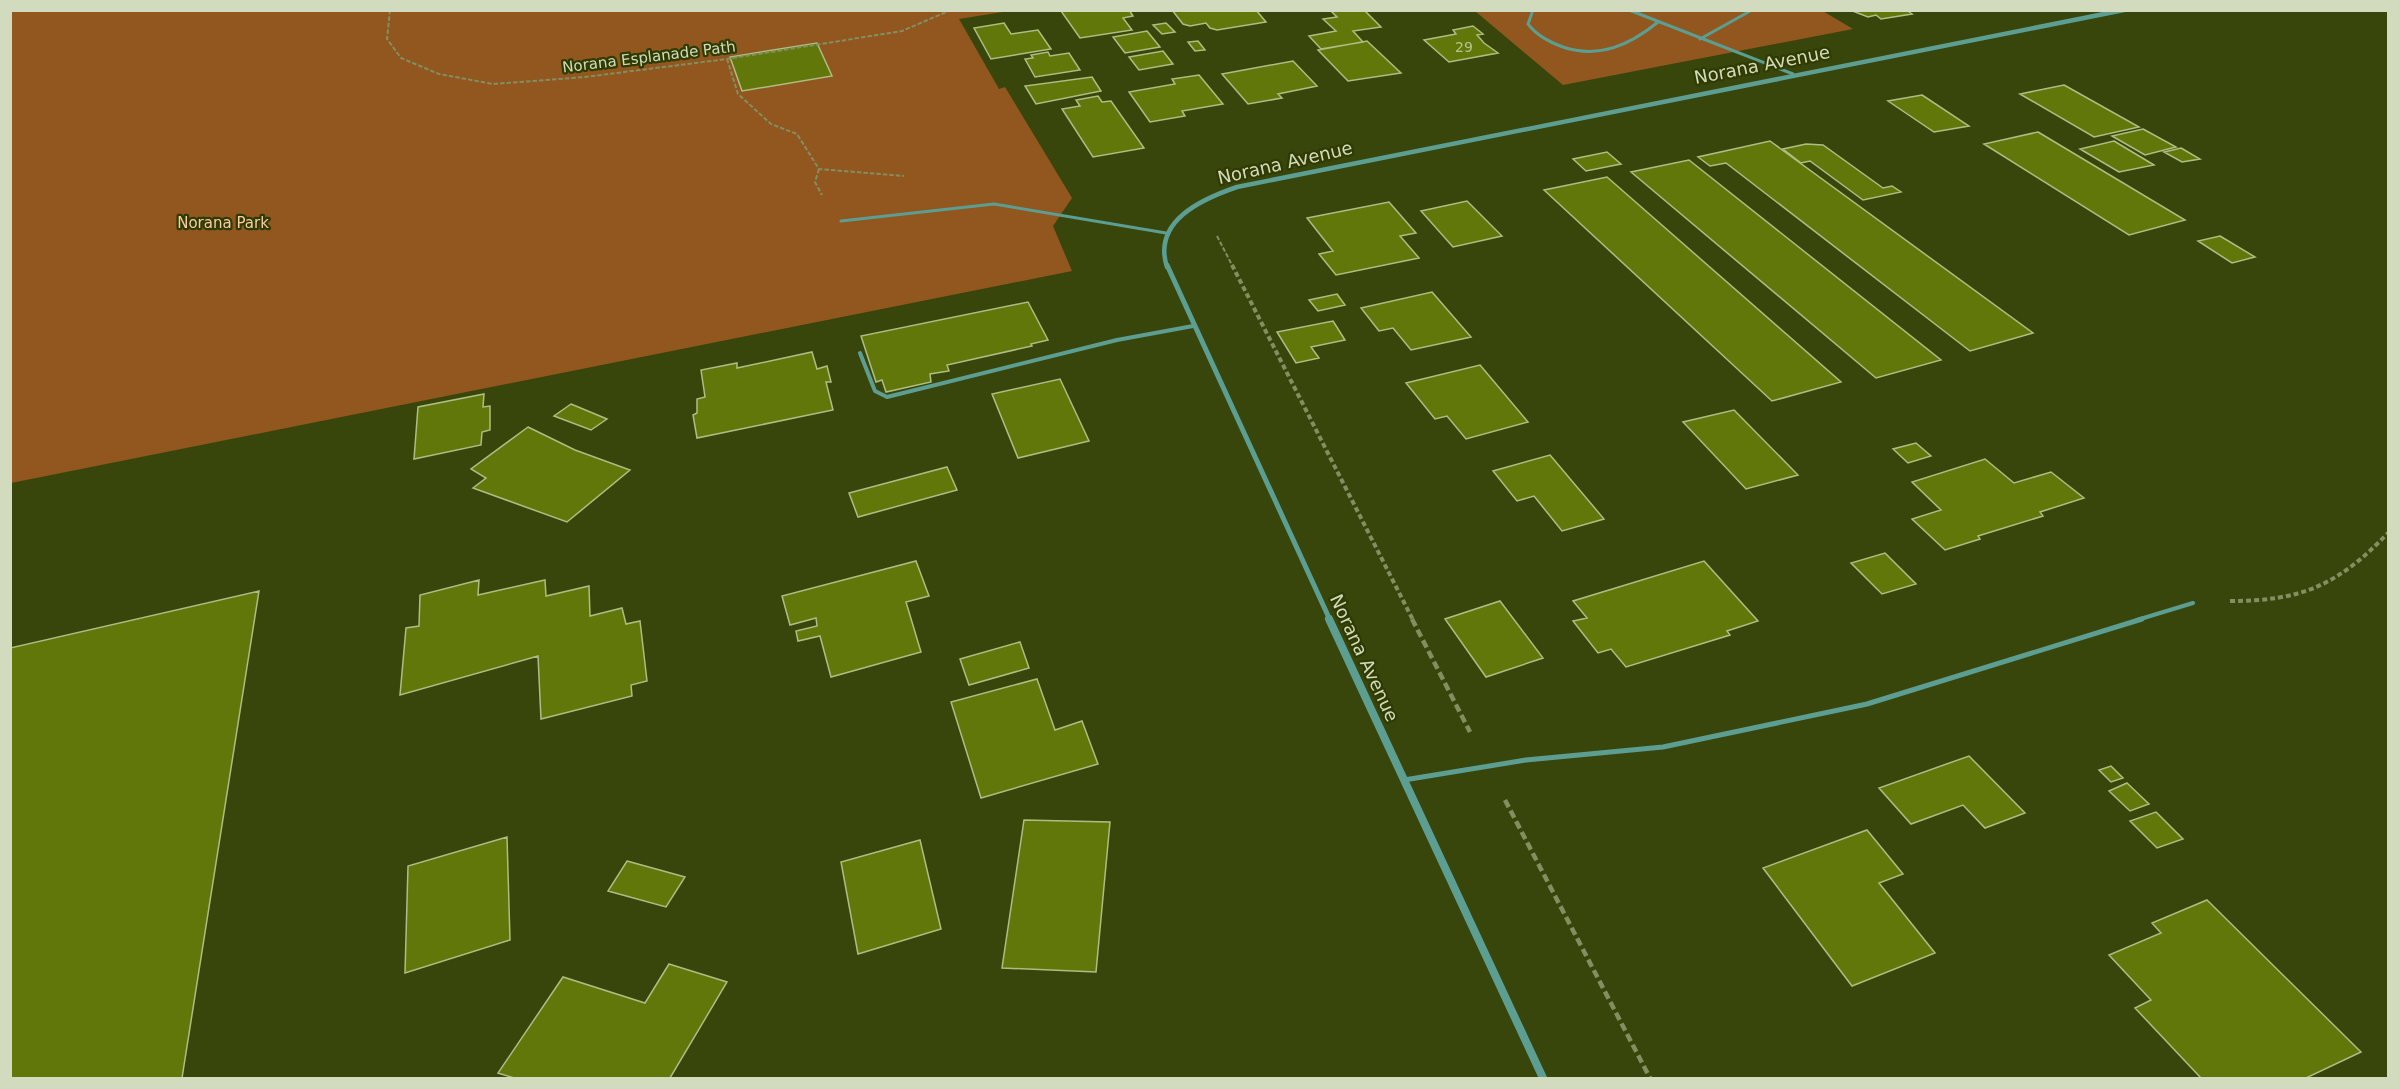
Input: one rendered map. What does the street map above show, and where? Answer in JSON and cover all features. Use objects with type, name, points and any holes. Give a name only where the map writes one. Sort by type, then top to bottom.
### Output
[{"type":"street","name":"Norana Avenue","points":[[1543,1078],[1193,326],[1164,255],[1166,232],[1194,205],[1222,190],[1270,178],[2124,10]]},
{"type":"lane","points":[[1533,10],[1528,24],[1534,32],[1575,52],[1593,54],[1622,45],[1643,35],[1658,22]]},
{"type":"lane","points":[[1629,10],[1793,74]]},
{"type":"lane","points":[[1700,39],[1752,10]]},
{"type":"lane","points":[[841,221],[994,204],[1166,232]]},
{"type":"lane","points":[[860,353],[875,392],[887,397],[1117,340],[1193,326]]},
{"type":"lane","points":[[1404,780],[1526,760],[1663,747],[1867,704],[2193,603]]},
{"type":"path","name":"Norana Esplanade Path","points":[[390,10],[387,39],[401,58],[439,74],[493,84],[585,76],[727,59],[902,31],[951,10]]},
{"type":"path","points":[[727,59],[738,94],[771,124],[797,134],[819,169],[890,173],[918,180],[923,212]]},
{"type":"path","points":[[1214,232],[1487,767],[1650,1078]]},
{"type":"path","points":[[2193,603],[2268,600],[2318,588],[2349,569],[2388,533]]},
{"type":"green space","points":[[1821,10],[1853,29],[1563,85],[1475,11]]},
{"type":"green space","name":"Norana Park","points":[[11,11],[1009,11],[959,19],[999,89],[1005,87],[1072,198],[1053,226],[1072,271],[11,483]]},
{"type":"building","points":[[1129,10],[1133,16],[1123,18],[1132,30],[1080,38],[1061,11]]},
{"type":"building","points":[[1172,10],[1256,10],[1266,22],[1217,30],[1210,28],[1206,23],[1190,26],[1183,24]]},
{"type":"building","points":[[1330,10],[1364,10],[1381,27],[1353,31],[1363,42],[1321,49],[1309,36],[1336,31],[1323,19],[1337,17]]},
{"type":"building","points":[[1850,10],[1906,10],[1912,14],[1881,19],[1876,15],[1868,17]]},
{"type":"building","points":[[1004,23],[1011,34],[1038,30],[1051,49],[991,59],[974,28]]},
{"type":"building","points":[[1166,23],[1175,32],[1162,34],[1153,25]]},
{"type":"building","points":[[1473,26],[1483,34],[1477,35],[1484,43],[1498,53],[1449,62],[1424,40],[1456,34],[1453,30]]},
{"type":"building","points":[[1147,31],[1160,47],[1125,53],[1113,37]]},
{"type":"building","points":[[1198,41],[1205,50],[1195,51],[1188,42]]},
{"type":"building","points":[[1367,41],[1401,73],[1348,81],[1318,50]]},
{"type":"building","points":[[817,43],[832,76],[742,91],[730,57]]},
{"type":"building","points":[[1163,51],[1173,64],[1139,70],[1129,57]]},
{"type":"building","points":[[1048,52],[1050,56],[1069,53],[1080,70],[1035,77],[1025,59],[1033,58],[1031,55]]},
{"type":"building","points":[[1293,61],[1317,86],[1278,94],[1282,98],[1248,104],[1222,74]]},
{"type":"building","points":[[1199,75],[1223,104],[1182,111],[1185,116],[1150,122],[1129,92],[1175,84],[1172,79]]},
{"type":"building","points":[[1092,77],[1101,91],[1036,104],[1025,86]]},
{"type":"building","points":[[2064,85],[2139,127],[2094,137],[2020,94]]},
{"type":"building","points":[[1922,95],[1969,126],[1934,132],[1888,101]]},
{"type":"building","points":[[1098,96],[1102,102],[1111,101],[1144,148],[1093,157],[1062,109],[1080,106],[1076,100]]},
{"type":"building","points":[[2143,129],[2176,147],[2145,155],[2112,136]]},
{"type":"building","points":[[2038,132],[2185,220],[2129,235],[1984,144]]},
{"type":"building","points":[[1770,141],[2033,333],[1970,351],[1726,163],[1710,166],[1698,157]]},
{"type":"building","points":[[2114,141],[2154,165],[2119,172],[2080,149]]},
{"type":"building","points":[[1806,144],[1823,145],[1883,188],[1892,186],[1901,192],[1863,200],[1810,161],[1801,163],[1783,149]]},
{"type":"building","points":[[2181,148],[2200,159],[2182,162],[2164,152]]},
{"type":"building","points":[[1607,152],[1621,164],[1586,171],[1573,159]]},
{"type":"building","points":[[1689,160],[1941,360],[1876,378],[1631,172]]},
{"type":"building","points":[[1607,177],[1841,382],[1772,401],[1544,190]]},
{"type":"building","points":[[1467,201],[1502,236],[1453,247],[1421,211]]},
{"type":"building","points":[[1389,202],[1416,233],[1400,236],[1419,258],[1336,275],[1319,254],[1333,251],[1307,218]]},
{"type":"building","points":[[2220,236],[2255,257],[2232,263],[2198,241]]},
{"type":"building","points":[[1432,292],[1471,337],[1411,350],[1393,328],[1379,331],[1361,308]]},
{"type":"building","points":[[1337,294],[1345,305],[1318,311],[1309,300]]},
{"type":"building","points":[[1028,302],[1048,340],[1031,344],[1032,346],[947,365],[949,371],[930,374],[931,382],[886,392],[882,380],[876,382],[861,336]]},
{"type":"building","points":[[1333,321],[1345,340],[1311,347],[1319,358],[1296,363],[1277,332]]},
{"type":"building","points":[[812,352],[817,369],[827,366],[831,382],[826,382],[833,410],[697,438],[693,415],[697,413],[697,399],[705,397],[701,370],[737,363],[737,368]]},
{"type":"building","points":[[1480,365],[1528,422],[1466,439],[1447,416],[1435,419],[1406,383]]},
{"type":"building","points":[[1060,379],[1089,441],[1018,458],[992,394]]},
{"type":"building","points":[[484,394],[483,407],[490,406],[490,430],[482,432],[481,445],[414,459],[418,407]]},
{"type":"building","points":[[571,404],[607,419],[591,430],[554,416]]},
{"type":"building","points":[[1734,410],[1798,475],[1746,489],[1683,422]]},
{"type":"building","points":[[528,427],[575,450],[630,470],[567,522],[473,488],[486,478],[471,469]]},
{"type":"building","points":[[1916,443],[1931,456],[1908,463],[1893,449]]},
{"type":"building","points":[[1550,455],[1604,519],[1562,531],[1534,496],[1517,501],[1493,471]]},
{"type":"building","points":[[1985,459],[2014,483],[2051,472],[2084,498],[2040,512],[2043,516],[1978,536],[1980,539],[1945,550],[1912,519],[1941,510],[1912,482]]},
{"type":"building","points":[[947,467],[957,490],[858,517],[849,493]]},
{"type":"building","points":[[1885,553],[1916,584],[1882,594],[1851,563]]},
{"type":"building","points":[[916,561],[929,596],[906,602],[921,652],[831,677],[820,636],[798,641],[796,631],[817,626],[816,618],[790,625],[782,596]]},
{"type":"building","points":[[1704,561],[1758,621],[1727,631],[1730,635],[1626,667],[1611,649],[1598,653],[1573,621],[1587,618],[1573,601]]},
{"type":"building","points":[[479,580],[478,595],[545,580],[546,596],[589,586],[590,616],[622,608],[626,624],[640,621],[647,681],[631,685],[632,696],[541,719],[538,656],[400,695],[406,628],[419,626],[420,595]]},
{"type":"building","points":[[259,591],[182,1078],[10,1078],[10,648]]},
{"type":"building","points":[[1500,601],[1543,658],[1486,677],[1445,619]]},
{"type":"building","points":[[1020,642],[1029,668],[969,685],[960,659]]},
{"type":"building","points":[[1037,679],[1055,730],[1082,721],[1098,764],[981,798],[951,702]]},
{"type":"building","points":[[1969,756],[2025,813],[1985,828],[1963,805],[1911,824],[1879,788]]},
{"type":"building","points":[[2111,766],[2123,778],[2111,782],[2099,770]]},
{"type":"building","points":[[2127,783],[2149,804],[2130,811],[2109,791]]},
{"type":"building","points":[[2156,812],[2183,839],[2157,848],[2130,821]]},
{"type":"building","points":[[1024,820],[1110,822],[1096,972],[1002,968]]},
{"type":"building","points":[[1867,830],[1903,874],[1879,883],[1935,953],[1852,986],[1763,868]]},
{"type":"building","points":[[507,837],[510,940],[405,973],[408,866]]},
{"type":"building","points":[[920,840],[941,929],[858,954],[841,862]]},
{"type":"building","points":[[627,861],[685,877],[666,907],[608,891]]},
{"type":"building","points":[[2207,900],[2361,1052],[2306,1078],[2201,1078],[2135,1008],[2151,1000],[2109,955],[2161,933],[2152,923]]},
{"type":"building","points":[[669,964],[727,982],[670,1078],[514,1078],[498,1073],[563,977],[645,1003]]}]
